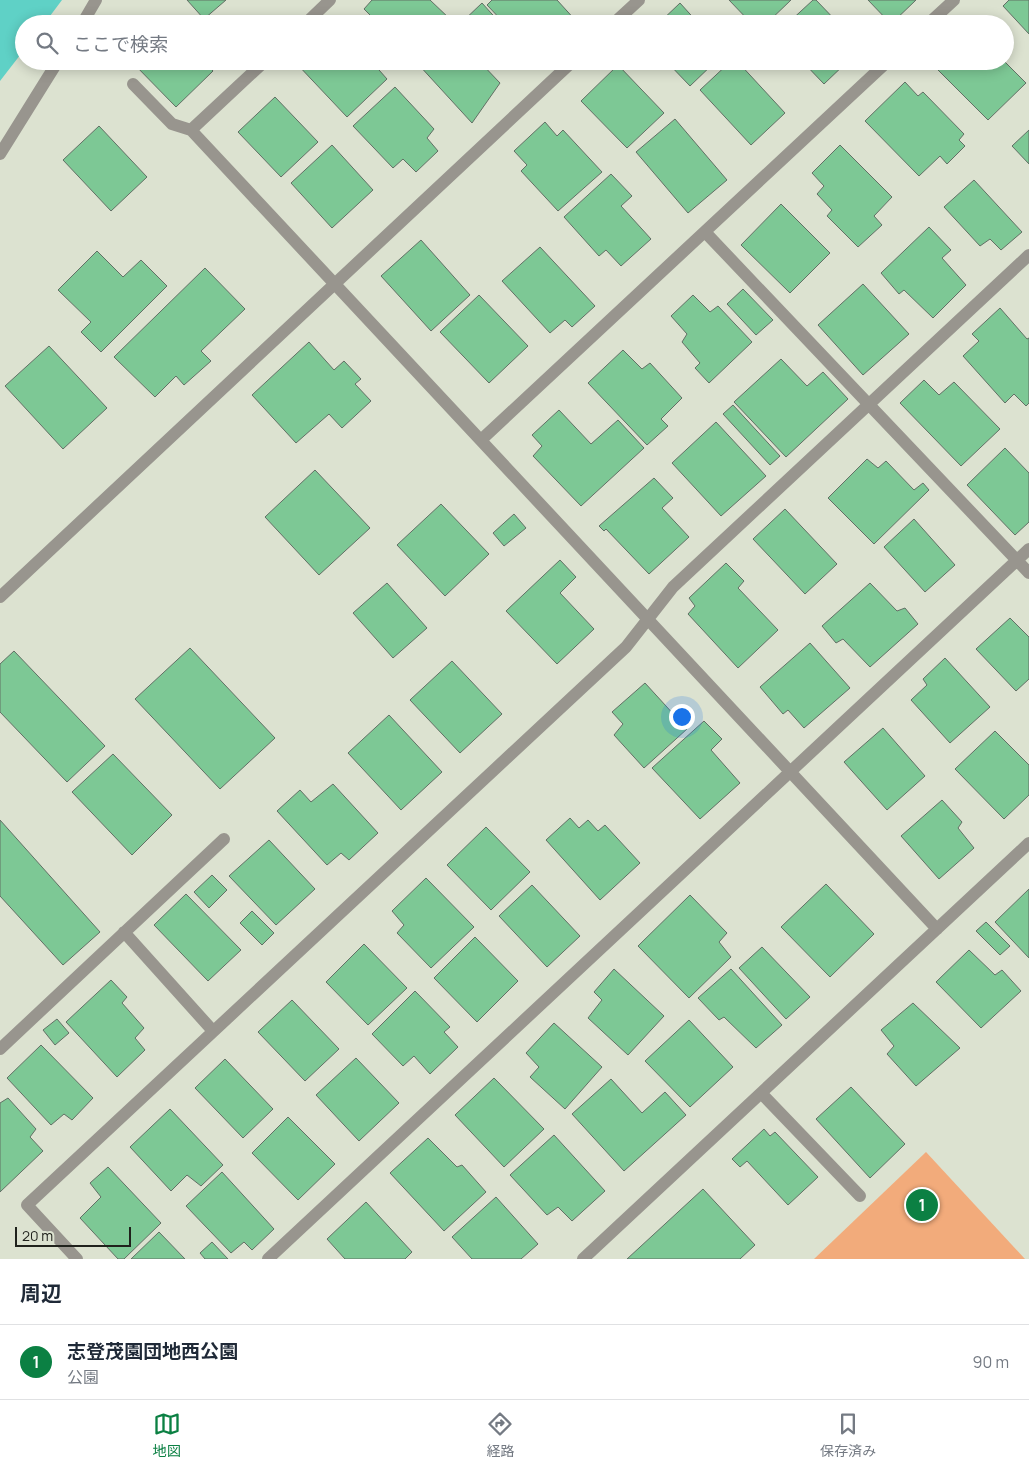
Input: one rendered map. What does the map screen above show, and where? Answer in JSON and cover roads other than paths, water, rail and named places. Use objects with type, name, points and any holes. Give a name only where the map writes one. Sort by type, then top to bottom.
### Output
[{"type":"street","points":[[87,15],[96,0]]},
{"type":"street","points":[[314,15],[330,0]]},
{"type":"street","points":[[623,15],[639,0]]},
{"type":"street","points":[[938,15],[954,0]]},
{"type":"street","points":[[0,154],[52,70]]},
{"type":"street","points":[[191,130],[255,70]]},
{"type":"street","points":[[0,597],[563,70]]},
{"type":"street","points":[[481,440],[878,70]]},
{"type":"street","points":[[133,84],[172,124],[191,130],[937,929]]},
{"type":"street","points":[[705,232],[1029,573]]},
{"type":"street","points":[[77,1259],[27,1205],[626,647],[673,587],[1029,255]]},
{"type":"street","points":[[268,1259],[1029,549]]},
{"type":"street","points":[[0,1048],[224,839]]},
{"type":"street","points":[[583,1259],[1029,843]]},
{"type":"street","points":[[124,932],[213,1031]]},
{"type":"street","points":[[761,1092],[860,1196]]},
{"type":"water","points":[[0,0],[62,0],[51,15],[15,15],[15,62],[0,81]]},
{"type":"place","name":"志登茂園団地西公園","points":[[922,1205]]}]
